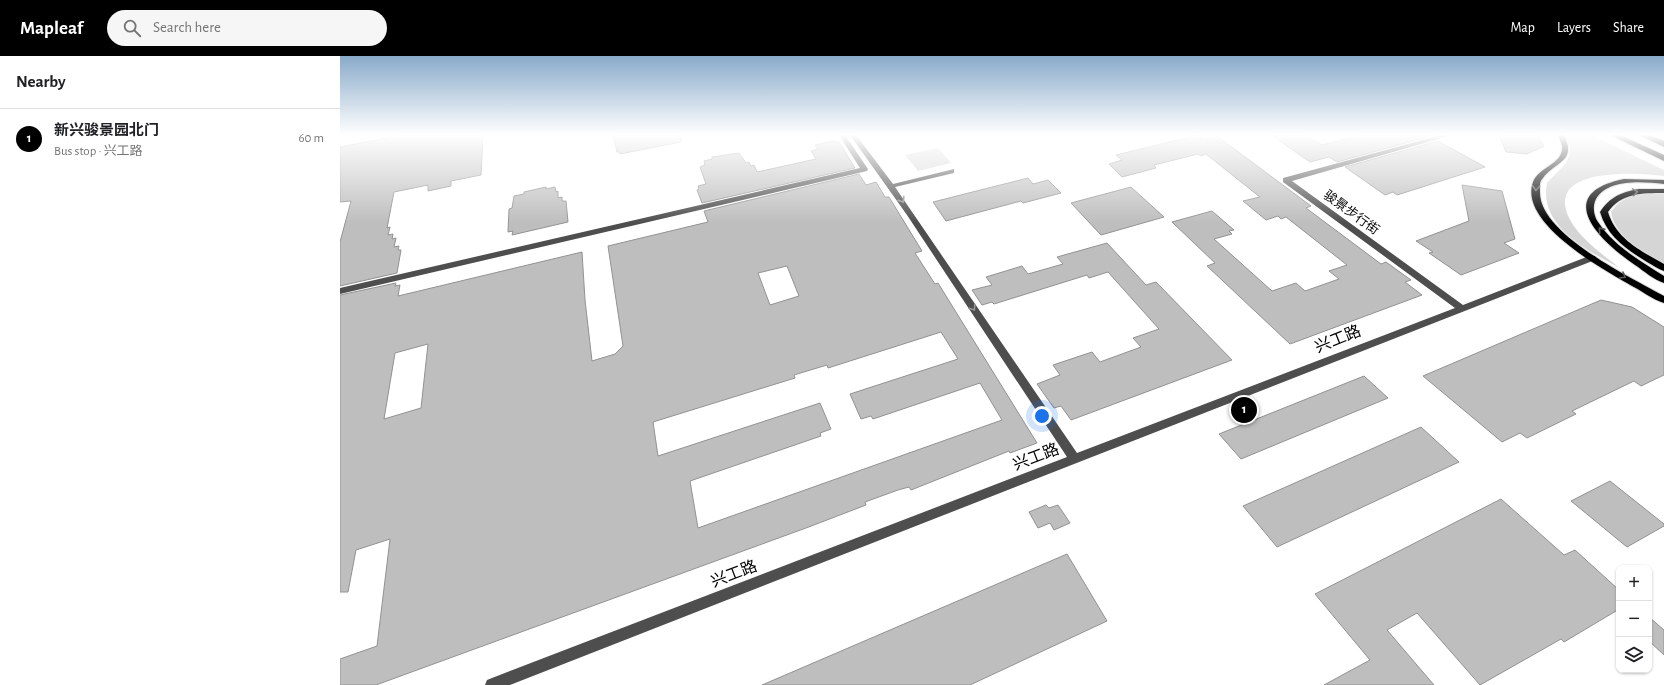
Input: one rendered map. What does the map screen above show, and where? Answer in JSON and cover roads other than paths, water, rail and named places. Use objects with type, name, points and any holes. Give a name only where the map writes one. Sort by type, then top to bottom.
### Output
[{"type":"main road","points":[[1556,164],[1537,181],[1536,198],[1544,218],[1554,230],[1570,244],[1664,300]]},
{"type":"main road","points":[[1664,182],[1637,180],[1613,184],[1592,199],[1589,210],[1593,221],[1615,245],[1664,280]]},
{"type":"main road","points":[[1664,191],[1647,191],[1625,194],[1612,202],[1604,212],[1608,225],[1623,241],[1664,268]]},
{"type":"street","points":[[340,291],[864,169],[861,164]]},
{"type":"street","points":[[875,164],[892,186],[1040,410],[1075,459]]},
{"type":"street","name":"骏景步行街","points":[[1342,164],[1286,180],[1461,308]]},
{"type":"street","points":[[892,186],[951,171]]},
{"type":"street","name":"兴工路","points":[[492,685],[1592,258]]},
{"type":"place","name":"新兴骏景园北门","points":[[1244,410]]}]
